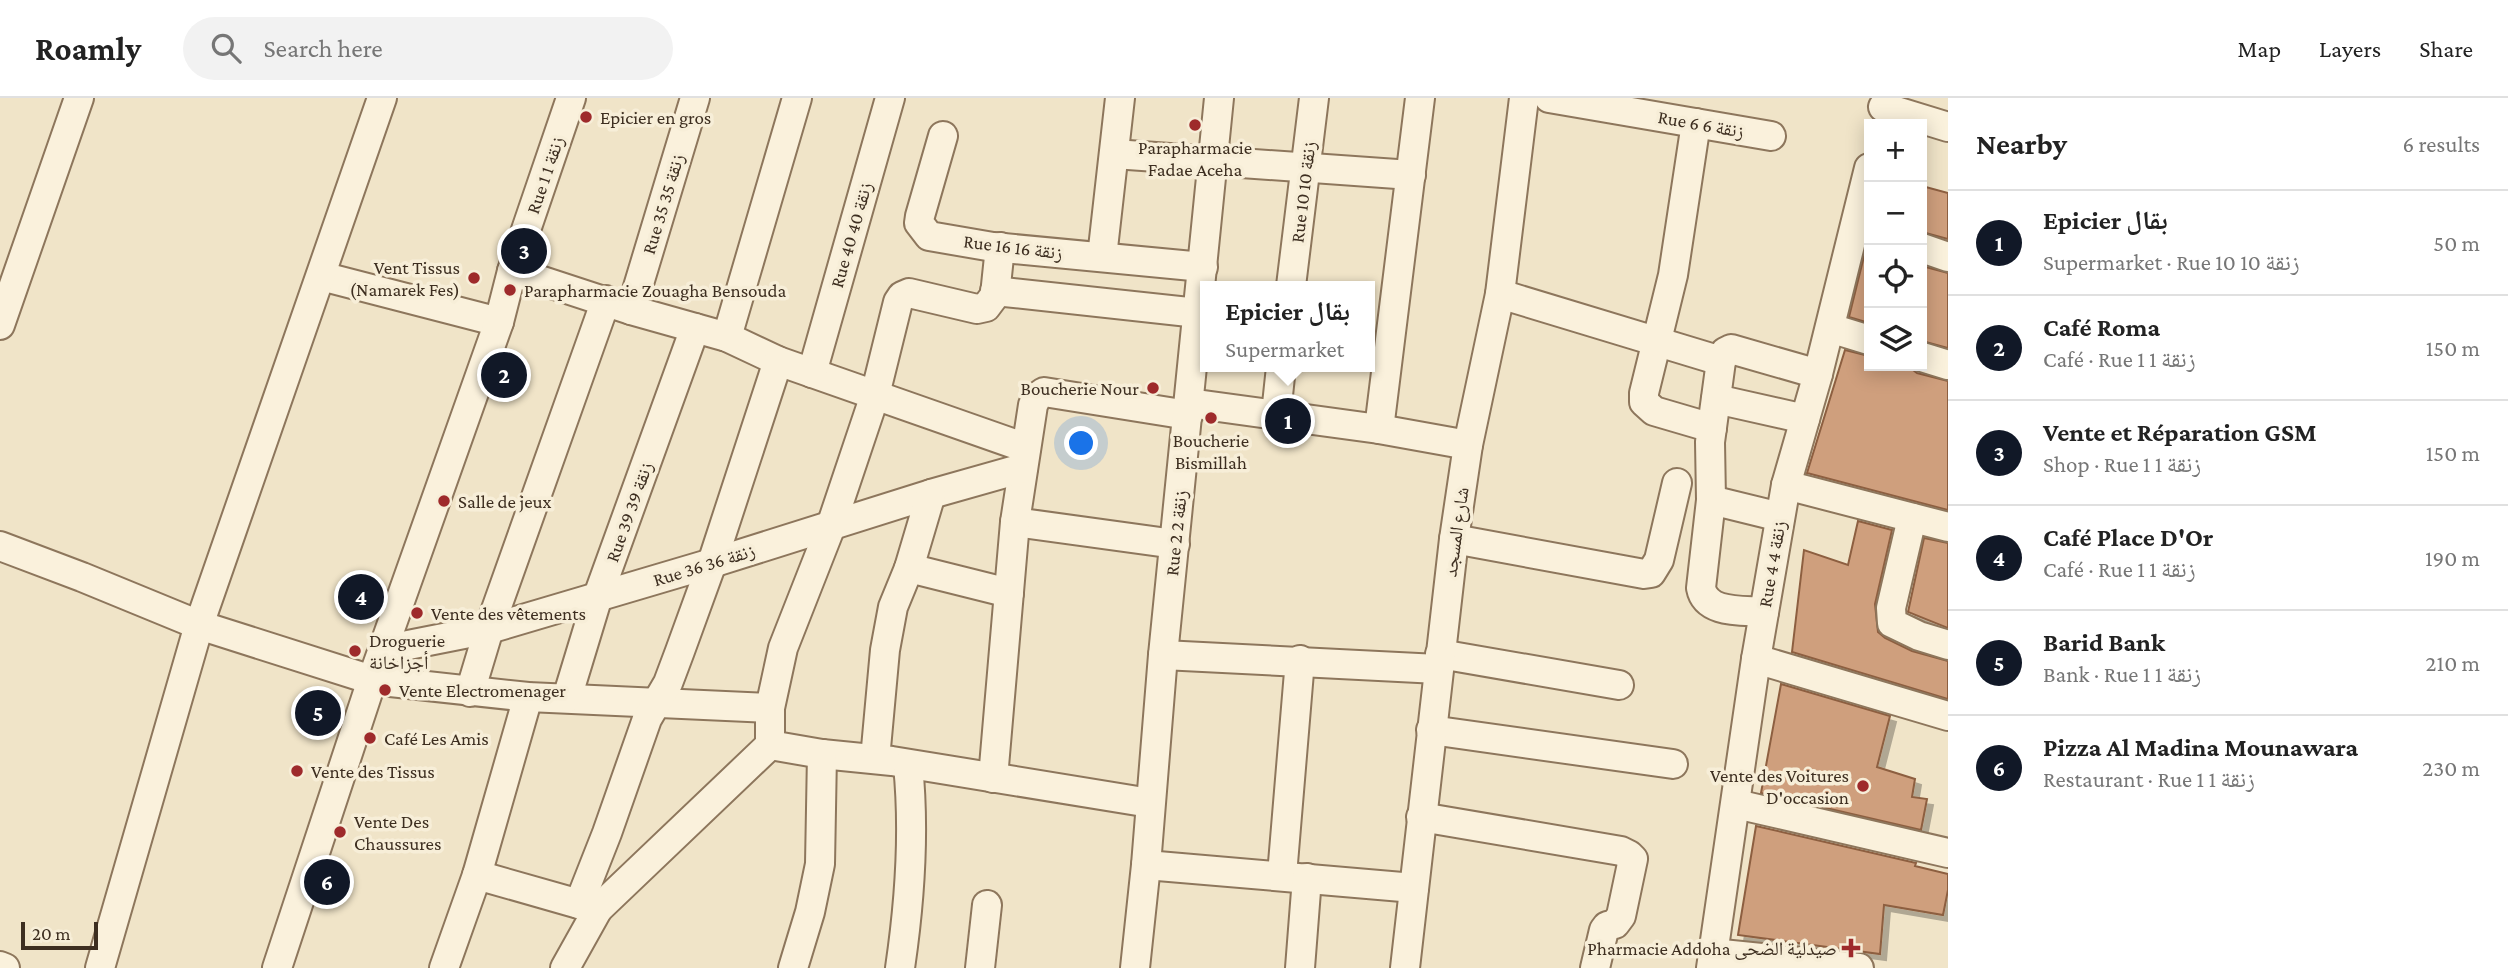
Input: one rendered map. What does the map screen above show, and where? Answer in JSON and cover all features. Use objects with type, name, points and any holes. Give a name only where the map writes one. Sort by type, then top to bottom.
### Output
[{"type":"street","points":[[0,325],[79,98]]},
{"type":"street","points":[[100,968],[199,625],[382,98]]},
{"type":"street","name":"Rue 1 زنقة 1","points":[[277,968],[372,680],[499,322],[512,271],[571,98]]},
{"type":"street","name":"Rue 35 زنقة 35","points":[[470,692],[489,629],[618,305],[695,98]]},
{"type":"street","points":[[727,337],[797,98]]},
{"type":"street","name":"Rue 40 زنقة 40","points":[[812,373],[890,98]]},
{"type":"street","points":[[1102,257],[1120,98]]},
{"type":"street","name":"Rue 2 زنقة 2","points":[[1202,281],[1219,98]]},
{"type":"street","name":"Rue 10 زنقة 10","points":[[1292,281],[1314,98]]},
{"type":"street","points":[[1379,429],[1420,98]]},
{"type":"street","name":"شارع المسجد","points":[[1409,967],[1413,888],[1454,539],[1468,445],[1500,294],[1524,98]]},
{"type":"street","name":"Rue 6 زنقة 6","points":[[1549,98],[1771,136]]},
{"type":"street","points":[[1882,110],[1948,127]]},
{"type":"street","points":[[1696,123],[1673,275],[1644,402],[1654,411],[1712,428]]},
{"type":"street","name":"Rue 16 زنقة 16","points":[[943,136],[919,223],[929,236],[1000,247],[1203,268]]},
{"type":"street","points":[[1114,154],[1411,174]]},
{"type":"street","name":"Rue 4 زنقة 4","points":[[1712,960],[1756,659],[1786,485],[1830,328],[1863,230],[1868,182]]},
{"type":"street","points":[[588,906],[770,745],[770,708],[783,648],[831,526],[875,395],[898,302],[902,296],[909,293],[977,309],[986,307],[995,291],[1000,247]]},
{"type":"street","points":[[1927,250],[1948,257]]},
{"type":"street","points":[[512,271],[727,337],[778,361],[875,395],[1024,458]]},
{"type":"street","points":[[321,276],[499,322]]},
{"type":"street","points":[[995,291],[1198,313]]},
{"type":"street","points":[[1500,294],[1721,361]]},
{"type":"street","name":"Rue 2 زنقة 2","points":[[1135,968],[1163,655],[1200,295]]},
{"type":"street","name":"Rue 39 زنقة 39","points":[[567,698],[598,596],[695,328]]},
{"type":"street","points":[[1830,328],[1864,338]]},
{"type":"street","points":[[1764,612],[1720,608],[1708,604],[1703,598],[1701,588],[1711,500],[1712,428],[1721,361],[1724,352],[1731,349],[1818,374]]},
{"type":"street","points":[[1927,359],[1948,365]]},
{"type":"street","points":[[565,968],[588,906],[607,833],[647,719],[657,704],[681,651],[778,361]]},
{"type":"street","points":[[1276,414],[1281,372]]},
{"type":"street","points":[[993,778],[1015,522],[1034,405],[1037,397],[1044,392],[1188,409],[1276,414],[1468,445]]},
{"type":"street","points":[[1716,399],[1805,419]]},
{"type":"street","name":"Rue 36 زنقة 36","points":[[383,650],[489,629],[712,564],[931,494],[1024,458]]},
{"type":"street","points":[[1454,539],[1644,574],[1651,573],[1660,560],[1677,484]]},
{"type":"street","points":[[1786,485],[1948,527]]},
{"type":"street","points":[[875,759],[885,650],[893,607],[909,568],[931,494]]},
{"type":"street","points":[[1711,500],[1780,517]]},
{"type":"street","points":[[1912,518],[1891,608],[1892,623],[1919,636],[1948,645]]},
{"type":"street","points":[[1015,522],[1175,544]]},
{"type":"street","points":[[0,546],[199,625],[372,680],[528,697],[770,708]]},
{"type":"street","points":[[909,568],[1009,593]]},
{"type":"street","points":[[1163,655],[1439,661],[1619,685]]},
{"type":"street","points":[[1756,659],[1948,716]]},
{"type":"street","points":[[1300,660],[1295,877],[1300,968]]},
{"type":"street","points":[[444,968],[477,875],[528,697]]},
{"type":"street","points":[[1431,730],[1673,764]]},
{"type":"street","points":[[770,745],[1150,803]]},
{"type":"street","points":[[793,968],[813,902],[820,864],[822,754]]},
{"type":"street","points":[[900,968],[911,869],[912,810],[908,765]]},
{"type":"street","points":[[1736,804],[1948,853]]},
{"type":"street","points":[[1422,817],[1621,851],[1629,855],[1633,859],[1621,916],[1615,924],[1604,930],[1595,968]]},
{"type":"street","points":[[1146,865],[1413,888]]},
{"type":"street","points":[[477,875],[588,906]]},
{"type":"street","points":[[980,968],[987,905]]},
{"type":"street","points":[[1712,960],[1859,968]]},
{"type":"building","points":[[1927,187],[1948,193],[1948,239],[1927,233]]},
{"type":"building","points":[[1864,256],[1864,322],[1849,317]]},
{"type":"building","points":[[1927,267],[1948,273],[1948,348],[1927,342]]},
{"type":"building","points":[[1845,350],[1864,355],[1864,371],[1914,371],[1948,381],[1948,510],[1807,473]]},
{"type":"building","points":[[1858,521],[1892,530],[1875,604],[1878,632],[1912,651],[1948,661],[1948,699],[1792,652],[1804,550],[1848,565]]},
{"type":"building","points":[[1924,538],[1948,543],[1948,628],[1908,612]]},
{"type":"building","points":[[1781,684],[1890,716],[1877,767],[1915,779],[1912,797],[1927,799],[1921,830],[1761,793]]},
{"type":"building","points":[[1756,826],[1916,863],[1915,866],[1948,874],[1943,915],[1884,905],[1880,954],[1738,935]]},
{"type":"place","name":"Epicier en gros","points":[[586,117]]},
{"type":"place","name":"Parapharmacie Fadae Aceha","points":[[1195,125]]},
{"type":"place","name":"Vente et Réparation GSM","points":[[524,251]]},
{"type":"place","name":"Vent Tissus (Namarek Fes)","points":[[474,278]]},
{"type":"place","name":"Parapharmacie Zouagha Bensouda","points":[[510,290]]},
{"type":"place","name":"Café Roma","points":[[504,375]]},
{"type":"place","name":"Boucherie Nour","points":[[1153,388]]},
{"type":"place","name":"Boucherie Bismillah","points":[[1211,418]]},
{"type":"place","name":"Epicier بقال","points":[[1288,421]]},
{"type":"place","name":"Salle de jeux","points":[[444,501]]},
{"type":"place","name":"Café Place D'Or","points":[[361,597]]},
{"type":"place","name":"Vente des vêtements","points":[[417,613]]},
{"type":"place","name":"Droguerie أجزاخانة","points":[[355,651]]},
{"type":"place","name":"Vente Electromenager","points":[[385,690]]},
{"type":"place","name":"Barid Bank","points":[[318,713]]},
{"type":"place","name":"Café Les Amis","points":[[370,738]]},
{"type":"place","name":"Vente des Tissus","points":[[297,771]]},
{"type":"place","name":"Vente des Voitures D'occasion","points":[[1863,786]]},
{"type":"place","name":"Vente Des Chaussures","points":[[340,832]]},
{"type":"place","name":"Pizza Al Madina Mounawara","points":[[327,882]]},
{"type":"place","name":"Pharmacie Addoha صيدلية الضحى","points":[[1851,948]]}]
